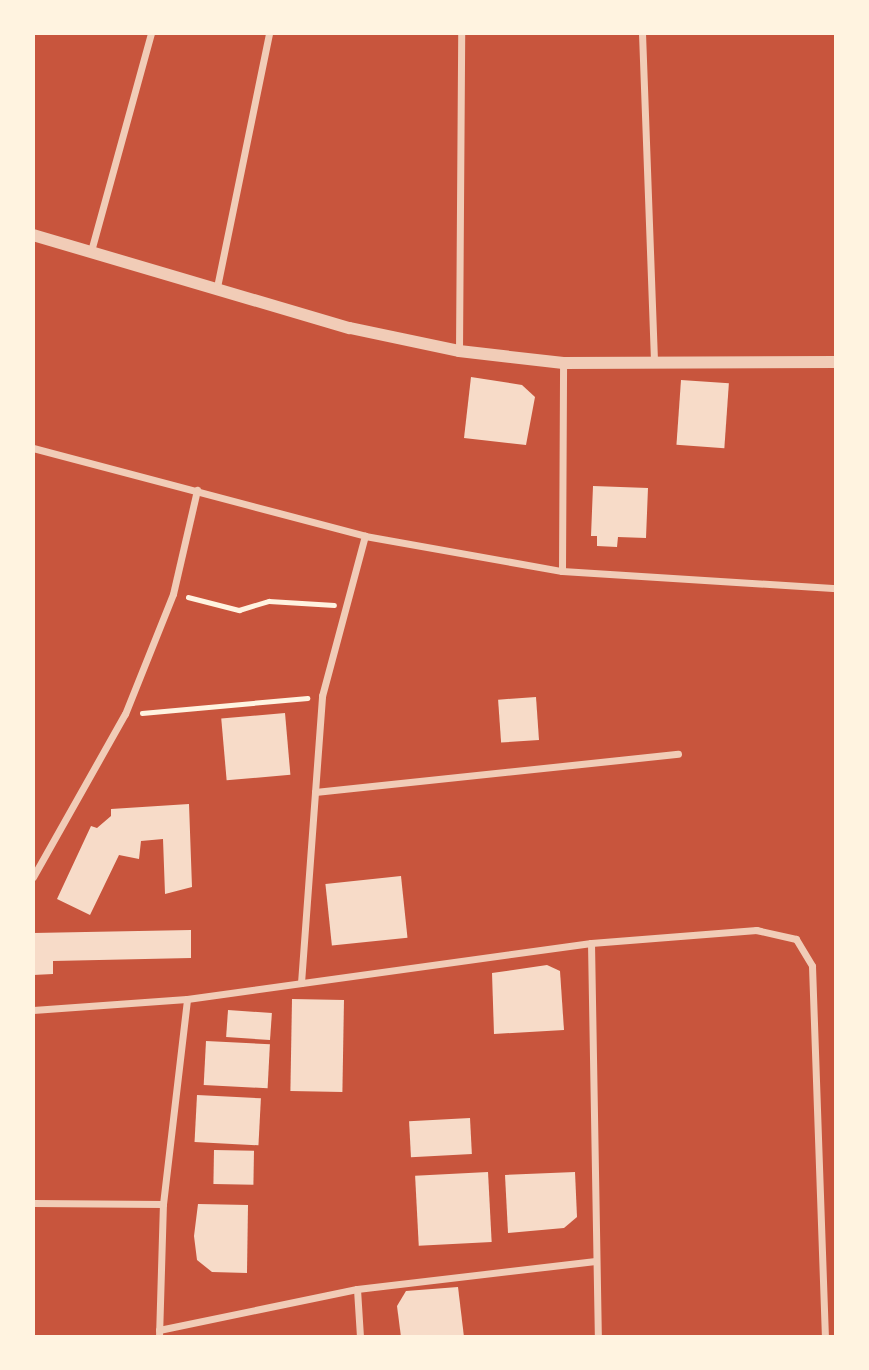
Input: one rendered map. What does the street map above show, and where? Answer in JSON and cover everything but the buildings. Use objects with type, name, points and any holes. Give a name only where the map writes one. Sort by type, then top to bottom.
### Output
[{"type":"street","points":[[91,251],[151,33]]},
{"type":"street","points":[[218,287],[269,33]]},
{"type":"street","points":[[459,351],[461,33]]},
{"type":"street","points":[[642,33],[654,363]]},
{"type":"street","points":[[33,235],[218,287],[350,328],[459,351],[563,363],[836,362]]},
{"type":"street","points":[[562,571],[563,363]]},
{"type":"street","points":[[33,448],[365,536],[562,571],[836,588]]},
{"type":"street","points":[[33,877],[125,715],[173,594],[197,490]]},
{"type":"street","points":[[301,983],[322,696],[365,536]]},
{"type":"street","points":[[315,792],[678,754]]},
{"type":"street","points":[[33,1010],[187,999],[591,943],[756,930],[796,939],[813,966],[825,1337]]},
{"type":"street","points":[[591,943],[597,1085],[595,1261],[598,1337]]},
{"type":"street","points":[[187,999],[163,1204],[159,1333],[357,1289],[595,1261]]},
{"type":"street","points":[[33,1203],[163,1204]]},
{"type":"street","points":[[357,1289],[360,1337]]},
{"type":"path","points":[[173,594],[239,610],[269,601],[345,606]]},
{"type":"path","points":[[125,715],[322,696]]}]
